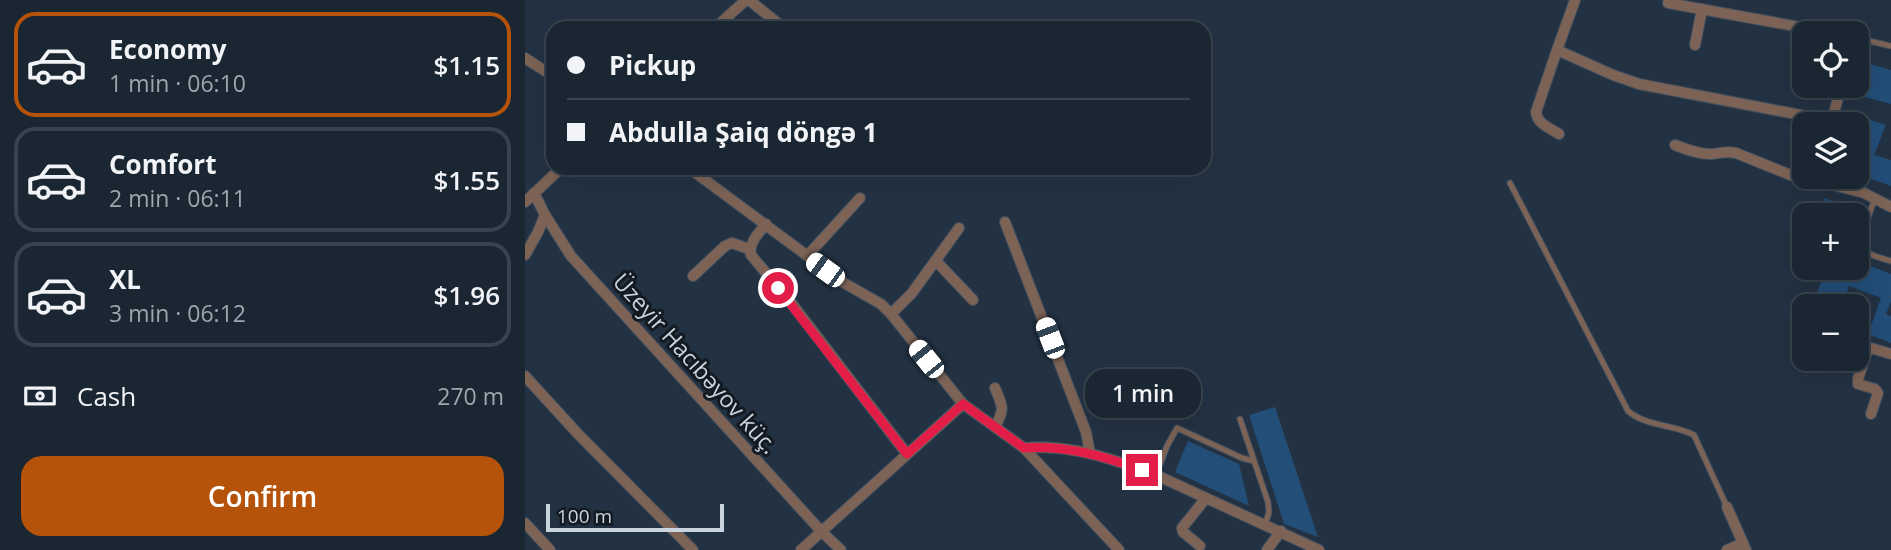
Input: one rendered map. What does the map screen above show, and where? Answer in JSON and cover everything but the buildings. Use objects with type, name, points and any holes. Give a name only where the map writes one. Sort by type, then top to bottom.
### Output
[{"type":"street","points":[[723,21],[747,0],[776,21]]},
{"type":"street","points":[[1559,134],[1540,122],[1535,112],[1575,0]]},
{"type":"street","points":[[1668,2],[1792,25]]},
{"type":"street","points":[[1695,45],[1702,9]]},
{"type":"street","points":[[1557,50],[1639,84],[1792,114]]},
{"type":"street","points":[[525,58],[546,72]]},
{"type":"street","points":[[1675,145],[1703,153],[1736,153],[1792,176]]},
{"type":"street","points":[[525,202],[553,175]]},
{"type":"street","points":[[699,175],[844,283],[881,304],[963,404],[1024,448],[1119,550]]},
{"type":"street","points":[[1852,189],[1891,207]]},
{"type":"street","name":"Üzeyir Hacıbəyov küç.","points":[[534,193],[571,256],[841,550]]},
{"type":"street","points":[[807,256],[860,198]]},
{"type":"street","points":[[525,255],[545,215]]},
{"type":"street","points":[[1005,222],[1086,432],[1090,453]]},
{"type":"street","points":[[749,249],[766,224]]},
{"type":"street","points":[[891,314],[912,293],[959,228]]},
{"type":"street","points":[[692,276],[731,243],[749,249],[907,454]]},
{"type":"street","points":[[936,261],[973,300]]},
{"type":"street","points":[[1871,414],[1878,393],[1875,389],[1858,384],[1867,352],[1871,348],[1891,354]]},
{"type":"street","points":[[525,376],[579,435],[693,550]]},
{"type":"street","points":[[995,388],[1003,412],[995,427]]},
{"type":"street","points":[[801,550],[963,404]]},
{"type":"street","points":[[1024,448],[1045,446],[1090,453],[1156,475],[1319,550]]},
{"type":"street","points":[[1200,546],[1183,532],[1182,528],[1206,498]]},
{"type":"street","points":[[1727,506],[1744,547],[1727,550]]},
{"type":"street","points":[[525,523],[550,550]]},
{"type":"street","points":[[1267,550],[1280,531]]},
{"type":"lane","points":[[1869,41],[1891,46]]},
{"type":"lane","points":[[1510,183],[1628,411],[1642,420],[1694,435],[1727,506]]},
{"type":"lane","points":[[1875,198],[1860,241],[1861,248],[1891,261]]},
{"type":"lane","points":[[1240,419],[1268,502],[1269,512],[1265,525]]},
{"type":"lane","points":[[1156,475],[1177,428],[1254,461]]},
{"type":"route","points":[[778,288],[907,454],[963,404],[1024,448],[1065,448],[1142,470]]}]
